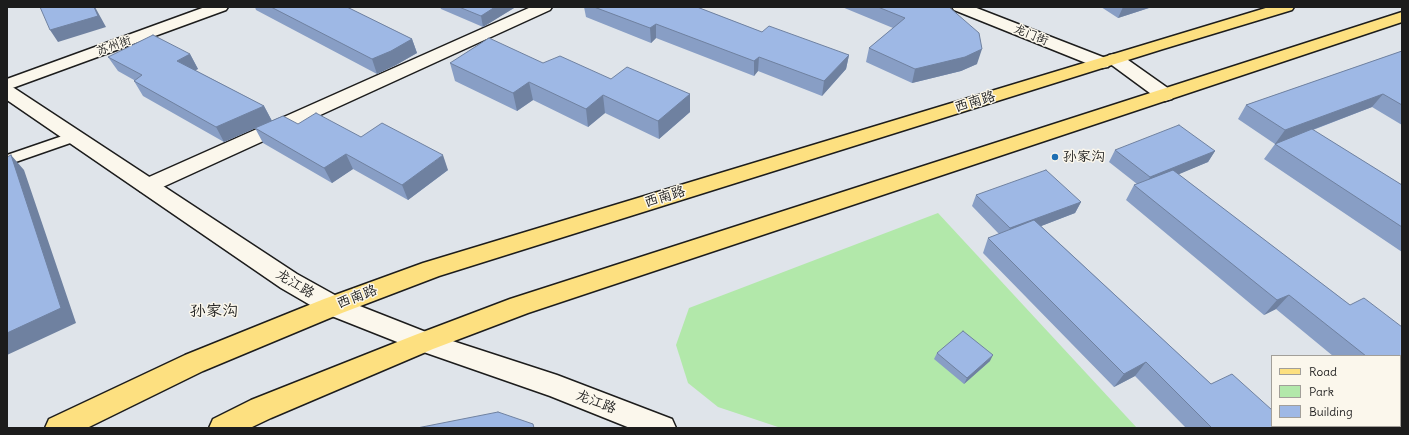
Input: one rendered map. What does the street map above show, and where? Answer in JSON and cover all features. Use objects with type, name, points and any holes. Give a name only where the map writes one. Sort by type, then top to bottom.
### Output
[{"type":"main road","name":"西南路","points":[[59,428],[194,363],[333,306],[431,269],[1157,45],[1286,7]]},
{"type":"main road","points":[[222,428],[261,409],[424,342],[519,306],[1402,17]]},
{"type":"street","name":"苏州街","points":[[7,85],[220,7]]},
{"type":"street","points":[[147,186],[544,7]]},
{"type":"street","name":"龙门街","points":[[960,7],[1109,61],[1165,95]]},
{"type":"street","name":"龙江路","points":[[7,92],[289,281],[333,306],[424,342],[557,387],[662,428]]},
{"type":"lane","points":[[7,160],[74,137]]},
{"type":"green space","points":[[938,213],[1137,428],[781,428],[718,407],[688,383],[676,345],[689,308]]},
{"type":"building","points":[[40,7],[94,7],[98,16],[50,30]]},
{"type":"building","points":[[271,7],[347,7],[412,39],[391,51],[372,59]]},
{"type":"building","points":[[459,7],[495,7],[481,16]]},
{"type":"building","points":[[594,7],[697,7],[762,32],[769,26],[849,55],[824,81],[759,57],[754,61],[656,24],[650,28]]},
{"type":"building","points":[[878,7],[949,7],[979,33],[982,49],[965,57],[915,69],[869,48],[905,18]]},
{"type":"building","points":[[153,35],[190,54],[177,61],[264,106],[216,127],[134,81],[142,75],[108,57]]},
{"type":"building","points":[[489,38],[543,63],[560,56],[611,79],[627,67],[690,94],[658,121],[603,95],[586,109],[529,82],[513,93],[450,63]]},
{"type":"building","points":[[1402,51],[1402,105],[1383,94],[1285,130],[1246,105]]},
{"type":"building","points":[[316,113],[361,137],[382,123],[443,155],[402,185],[346,154],[324,168],[255,128],[283,116],[298,124]]},
{"type":"building","points":[[1179,125],[1215,151],[1150,177],[1115,150]]},
{"type":"building","points":[[1312,129],[1402,185],[1402,227],[1275,144]]},
{"type":"building","points":[[11,155],[61,308],[7,333],[7,157]]},
{"type":"building","points":[[1046,170],[1081,202],[1010,228],[976,195]]},
{"type":"building","points":[[1173,170],[1350,305],[1364,298],[1402,327],[1402,385],[1401,355],[1365,355],[1289,295],[1277,300],[1134,185]]},
{"type":"building","points":[[1034,220],[1211,384],[1232,374],[1271,409],[1271,427],[1291,428],[1212,428],[1146,362],[1124,374],[988,238]]},
{"type":"building","points":[[963,331],[993,355],[967,378],[937,353]]},
{"type":"building","points":[[498,412],[533,424],[534,428],[417,428]]},
{"type":"place","name":"孙家沟","points":[[1055,157]]},
{"type":"district","name":"孙家沟","points":[[214,311]]}]
